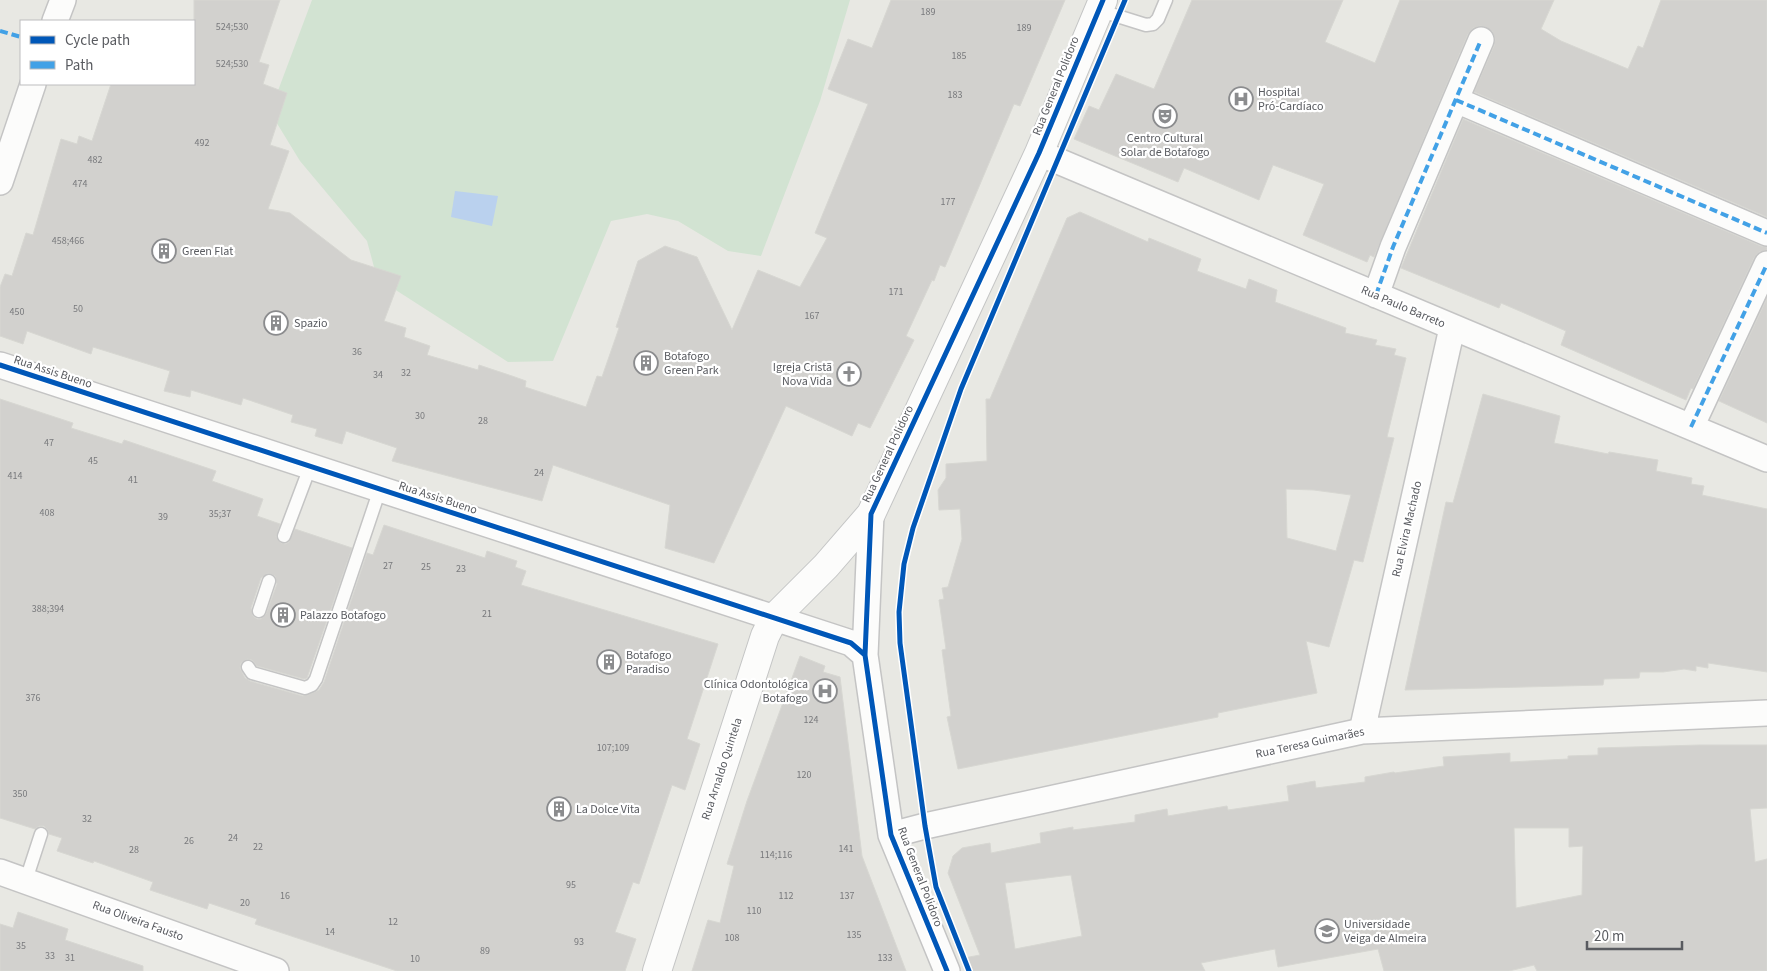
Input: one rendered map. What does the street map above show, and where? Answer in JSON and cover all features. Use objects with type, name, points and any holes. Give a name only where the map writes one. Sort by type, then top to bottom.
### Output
[{"type":"main road","name":"Rua General Polidoro","points":[[871,514],[1039,153],[1101,5]]},
{"type":"main road","name":"Rua Arnaldo Quintela","points":[[657,971],[765,636],[774,618],[826,566],[871,514]]},
{"type":"street","points":[[55,20],[63,0]]},
{"type":"street","points":[[1376,295],[1393,247],[1481,40]]},
{"type":"street","points":[[0,182],[33,85]]},
{"type":"street","points":[[1456,100],[1767,233]]},
{"type":"street","name":"Rua Paulo Barreto","points":[[1039,153],[1767,459]]},
{"type":"street","points":[[1691,427],[1767,264]]},
{"type":"street","name":"Rua Elvira Machado","points":[[1362,731],[1452,328]]},
{"type":"street","name":"Rua Assis Bueno","points":[[0,366],[774,618],[851,644],[866,655]]},
{"type":"street","name":"Rua General Polidoro","points":[[871,514],[866,655],[891,835],[947,971]]},
{"type":"street","name":"Rua Teresa Guimarães","points":[[891,835],[1362,731],[1767,713]]},
{"type":"street","name":"Rua Oliveira Fausto","points":[[0,872],[276,971]]},
{"type":"lane","points":[[1101,5],[1146,25],[1153,24],[1158,19],[1166,0]]},
{"type":"lane","points":[[284,536],[310,467]]},
{"type":"lane","points":[[248,667],[252,673],[304,688],[312,685],[316,679],[380,489]]},
{"type":"lane","points":[[259,611],[269,581]]},
{"type":"lane","points":[[26,880],[41,834]]},
{"type":"green space","points":[[312,0],[850,0],[820,101],[761,256],[728,251],[678,221],[647,214],[611,221],[553,361],[508,362],[377,278],[367,241],[300,161],[270,112]]},
{"type":"water","points":[[455,191],[498,196],[492,226],[451,217]]},
{"type":"building","points":[[194,0],[280,0],[259,62],[269,65],[263,84],[287,93],[270,145],[289,151],[268,209],[290,213],[351,260],[401,276],[384,321],[406,328],[404,337],[430,346],[427,355],[478,370],[479,365],[526,381],[525,387],[586,407],[597,376],[602,377],[619,328],[616,327],[638,261],[665,246],[697,257],[732,330],[758,270],[800,287],[827,238],[815,233],[868,104],[828,89],[848,39],[872,48],[891,0],[1065,0],[1020,106],[1014,104],[945,267],[940,265],[906,336],[914,340],[870,428],[858,423],[852,436],[786,406],[714,563],[665,548],[670,505],[553,465],[542,501],[392,461],[397,448],[346,431],[342,444],[315,436],[317,429],[291,422],[293,415],[243,398],[241,405],[191,390],[190,397],[164,391],[170,371],[93,347],[91,354],[27,331],[23,344],[0,336],[0,287],[5,274],[12,276],[26,233],[33,235],[61,139],[77,144],[79,136],[92,141],[111,85],[195,85]]},
{"type":"building","points":[[1192,0],[1343,0],[1325,42],[1375,63],[1400,0],[1554,0],[1541,29],[1561,41],[1628,69],[1638,46],[1643,48],[1661,0],[1767,0],[1767,217],[1474,92],[1494,46],[1495,39],[1492,31],[1480,26],[1473,28],[1468,34],[1374,257],[1370,255],[1367,262],[1303,235],[1324,184],[1273,165],[1259,200],[1184,168],[1178,182],[1074,139],[1089,106],[1099,110],[1116,74],[1154,89]]},
{"type":"building","points":[[1463,119],[1767,247],[1767,250],[1759,252],[1754,258],[1693,389],[1691,388],[1686,400],[1561,345],[1566,331],[1501,303],[1499,308],[1401,268]]},
{"type":"building","points":[[1080,212],[1148,242],[1149,238],[1201,259],[1197,271],[1246,289],[1249,279],[1277,290],[1275,302],[1346,328],[1345,333],[1377,340],[1375,345],[1396,349],[1394,355],[1406,358],[1387,437],[1394,438],[1363,562],[1354,560],[1329,647],[1306,641],[1317,693],[1218,713],[1218,717],[958,769],[947,717],[951,716],[942,650],[946,649],[939,600],[944,599],[942,588],[948,587],[962,539],[960,509],[939,510],[938,490],[946,478],[946,464],[987,461],[986,399],[990,399],[1067,218]],"holes":[[[1286,489],[1314,490],[1351,495],[1336,551],[1287,538]]]},
{"type":"building","points":[[1767,298],[1767,423],[1719,401]]},
{"type":"building","points":[[1483,394],[1560,416],[1554,443],[1608,454],[1609,452],[1658,460],[1656,471],[1692,478],[1691,484],[1704,486],[1702,495],[1767,509],[1767,672],[1708,663],[1708,668],[1696,666],[1696,671],[1684,669],[1663,672],[1640,672],[1639,678],[1604,679],[1603,685],[1405,690],[1446,502],[1453,503]]},
{"type":"building","points":[[0,399],[73,423],[71,428],[122,444],[124,440],[216,471],[212,481],[263,499],[257,516],[280,524],[276,537],[281,543],[289,542],[295,529],[352,548],[307,678],[304,679],[257,666],[252,660],[247,659],[241,663],[240,668],[245,678],[250,681],[303,696],[319,690],[324,682],[367,553],[373,555],[384,525],[485,558],[487,551],[517,561],[515,567],[526,571],[521,585],[718,644],[687,739],[700,744],[685,790],[672,785],[639,884],[633,882],[615,932],[636,939],[625,971],[397,971],[255,924],[257,919],[209,903],[207,909],[150,890],[153,882],[94,861],[93,863],[57,851],[62,838],[49,834],[44,826],[39,826],[35,829],[0,818]],"holes":[[[268,573],[275,576],[277,584],[266,614],[261,619],[257,619],[253,616],[251,608],[261,578]]]},
{"type":"building","points":[[800,656],[825,666],[823,672],[840,677],[862,856],[906,971],[692,971],[708,920],[720,923],[734,866],[727,864],[747,801]]},
{"type":"building","points":[[1767,745],[1767,808],[1750,809],[1755,862],[1767,859],[1767,971],[1537,971],[1534,965],[1509,971],[1384,971],[1378,949],[1278,967],[1275,949],[1201,963],[1205,971],[966,971],[964,958],[980,955],[948,873],[953,856],[962,848],[990,843],[991,853],[1041,843],[1040,833],[1073,827],[1073,830],[1135,822],[1135,815],[1167,809],[1168,816],[1227,806],[1228,810],[1289,801],[1287,786],[1315,781],[1316,788],[1365,782],[1365,777],[1444,766],[1443,757],[1510,753],[1510,762],[1568,759],[1568,756],[1598,755],[1598,748]],"holes":[[[1514,828],[1569,828],[1569,847],[1583,846],[1582,895],[1516,908]],[[1071,875],[1082,936],[1015,949],[1005,883]]]},
{"type":"building","points":[[18,912],[68,929],[65,940],[143,966],[143,971],[0,971],[0,924],[13,928]]},
{"type":"marked path","points":[[0,31],[20,37]]},
{"type":"marked path","points":[[1376,295],[1393,247],[1481,40]]},
{"type":"marked path","points":[[1456,100],[1767,233]]},
{"type":"marked path","points":[[1691,427],[1767,264]]},
{"type":"cycle path","points":[[947,971],[891,835],[865,655],[871,514],[1039,153],[1103,0]]},
{"type":"cycle path","points":[[969,971],[936,887],[925,826],[900,643],[899,612],[904,564],[913,528],[961,389],[1125,0]]},
{"type":"cycle path","points":[[0,365],[851,643],[865,655]]},
{"type":"place","name":"Hospital Pró-Cardíaco","points":[[1241,99]]},
{"type":"place","name":"Centro Cultural Solar de Botafogo","points":[[1165,116]]},
{"type":"place","name":"Green Flat","points":[[164,251]]},
{"type":"place","name":"Spazio","points":[[276,323]]},
{"type":"place","name":"Botafogo Green Park","points":[[646,363]]},
{"type":"place","name":"Igreja Cristã Nova Vida","points":[[849,374]]},
{"type":"place","name":"Palazzo Botafogo","points":[[283,615]]},
{"type":"place","name":"Botafogo Paradiso","points":[[609,662]]},
{"type":"place","name":"Clínica Odontológica Botafogo","points":[[825,691]]},
{"type":"place","name":"La Dolce Vita","points":[[559,809]]},
{"type":"place","name":"Universidade Veiga de Almeira","points":[[1327,931]]}]
